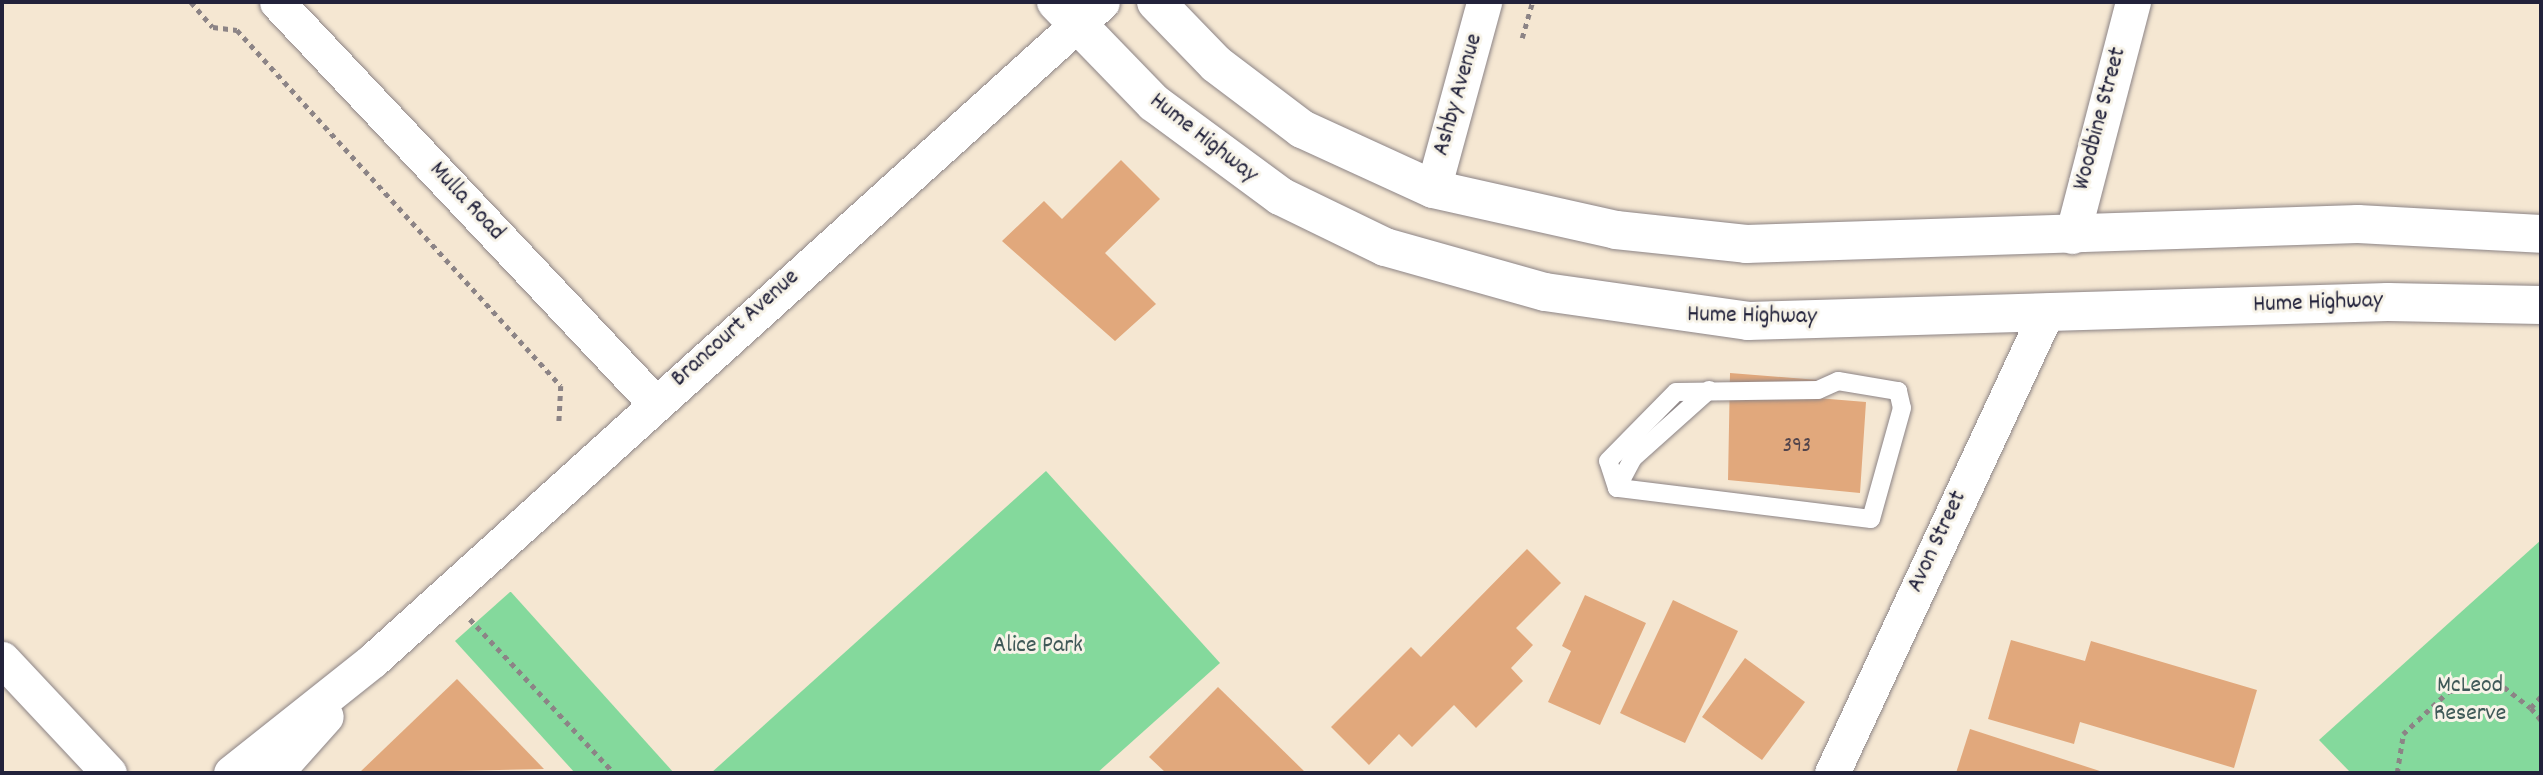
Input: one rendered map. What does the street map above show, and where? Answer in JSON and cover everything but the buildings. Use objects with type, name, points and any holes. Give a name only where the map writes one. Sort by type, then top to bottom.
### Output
[{"type":"highway","points":[[1156,2],[1216,64],[1302,129],[1433,189],[1616,230],[1746,244],[2071,236],[2358,224],[2541,234]]},
{"type":"highway","name":"Hume Highway","points":[[1078,9],[1226,161],[1341,229],[1426,260],[1545,292],[1694,318],[2388,302],[2541,305]]},
{"type":"street","name":"Mulla Road","points":[[277,2],[655,403]]},
{"type":"street","name":"Ashby Avenue","points":[[1433,189],[1483,2]]},
{"type":"street","name":"Woodbine Street","points":[[2071,236],[2133,2]]},
{"type":"street","name":"Brancourt Avenue","points":[[231,773],[373,660],[655,403],[1078,9]]},
{"type":"street","name":"Avon Street","points":[[1832,773],[2047,311]]},
{"type":"street","points":[[2,659],[108,773]]},
{"type":"street","name":"Brancourt Avenue","points":[[275,773],[373,660]]},
{"type":"lane","points":[[1838,381],[1879,383],[1898,391],[1902,408],[1871,519],[1616,488],[1608,461],[1618,444],[1676,392],[1818,390],[1838,381]]},
{"type":"path","points":[[191,2],[213,27],[237,30],[561,386],[559,425]]},
{"type":"path","points":[[1522,38],[1532,2]]},
{"type":"path","points":[[445,593],[614,773]]},
{"type":"path","points":[[2397,773],[2403,734],[2449,691],[2504,687],[2531,708],[2541,720]]},
{"type":"path","points":[[2531,708],[2541,697]]},
{"type":"green space","name":"Alice Park","points":[[1046,471],[1220,663],[1097,773],[711,773]]},
{"type":"green space","name":"McLeod Reserve","points":[[2541,540],[2541,773],[2351,773],[2319,740]]},
{"type":"green space","points":[[510,592],[674,773],[575,773],[455,641]]}]
